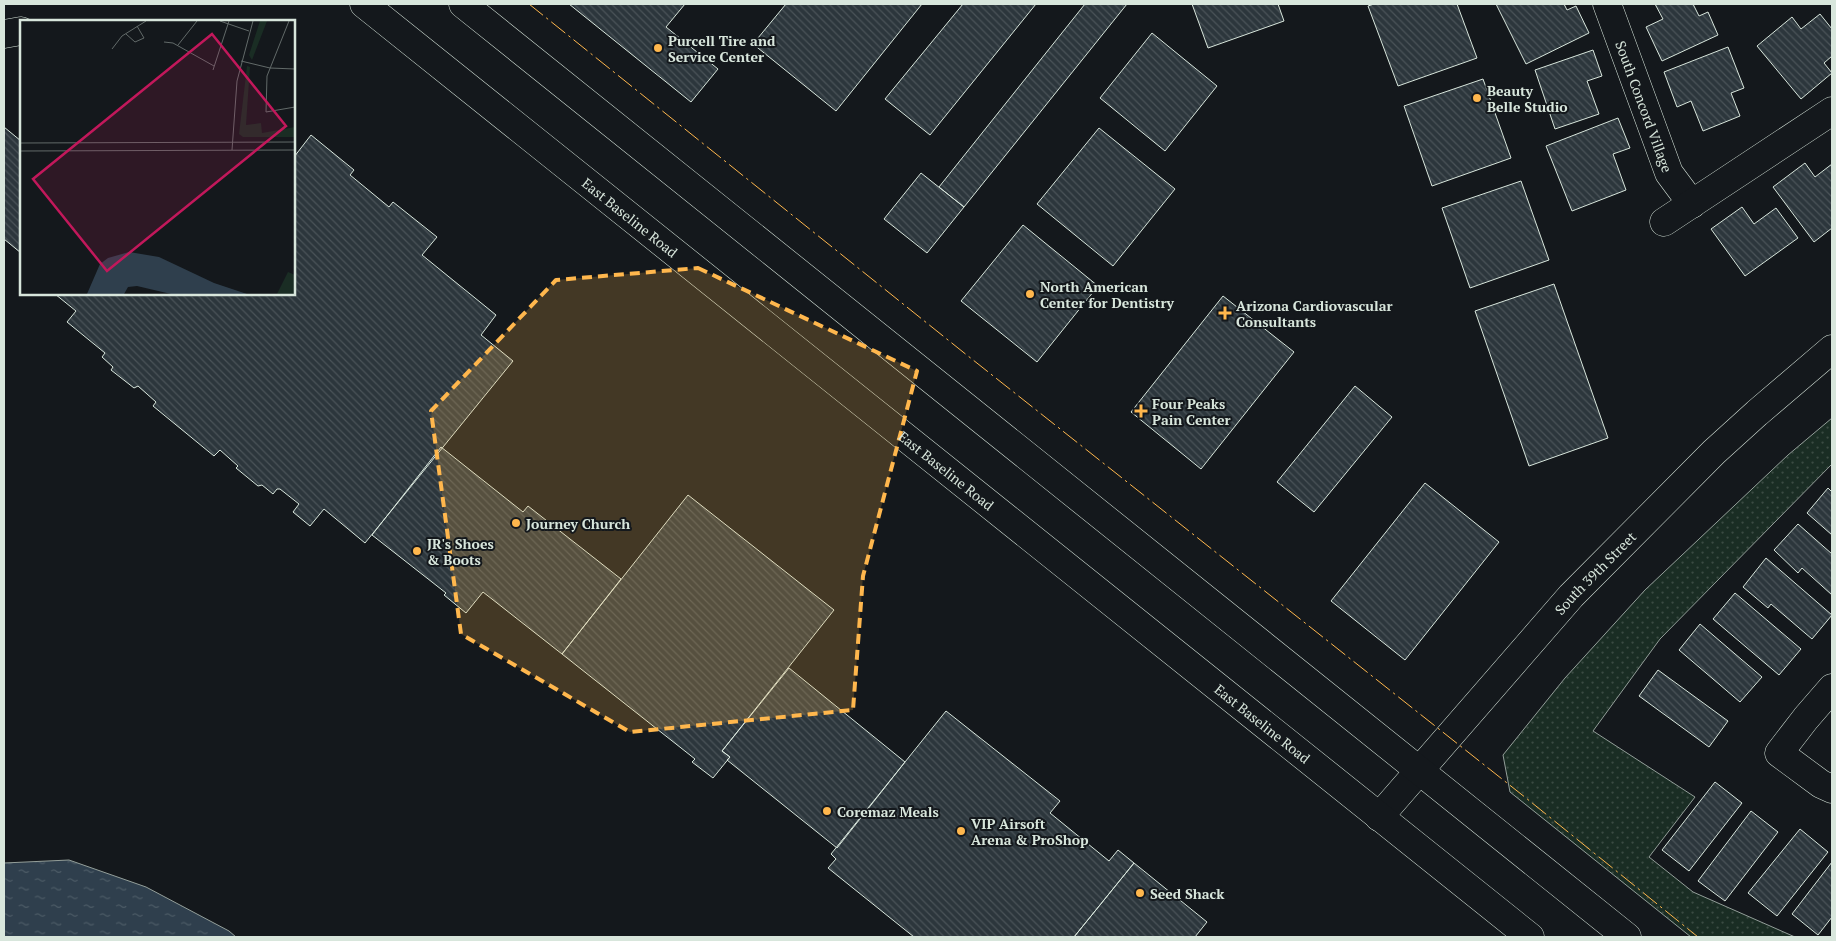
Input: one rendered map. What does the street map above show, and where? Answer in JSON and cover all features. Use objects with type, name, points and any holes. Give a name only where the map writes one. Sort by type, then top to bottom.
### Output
[{"type":"main road","name":"East Baseline Road","points":[[364,4],[1530,937]]},
{"type":"main road","points":[[463,4],[1627,937]]},
{"type":"main road","name":"South Concord Village","points":[[1607,4],[1669,173],[1692,204]]},
{"type":"main road","points":[[4,34],[20,31]]},
{"type":"main road","points":[[1664,222],[1832,111]]},
{"type":"main road","name":"South 39th Street","points":[[1379,817],[1571,596],[1714,452],[1832,349]]},
{"type":"main road","points":[[1832,688],[1779,753],[1821,784],[1832,788]]},
{"type":"highlighted area","points":[[698,268],[917,371],[863,576],[853,710],[630,732],[461,634],[431,411],[556,280]]},
{"type":"green space","points":[[1832,418],[1832,464],[1660,639],[1593,731],[1695,797],[1649,857],[1693,892],[1795,937],[1691,937],[1510,792],[1503,755],[1565,678],[1645,590],[1788,455]]},
{"type":"water","points":[[69,860],[146,887],[229,931],[236,937],[4,937],[4,863]]},
{"type":"building","name":"Purcell Tire and Service Center","points":[[569,4],[685,4],[666,27],[718,69],[691,102]]},
{"type":"building","points":[[786,4],[922,4],[836,111],[753,44]]},
{"type":"building","points":[[963,4],[1036,4],[930,135],[885,99]]},
{"type":"building","points":[[1085,4],[1127,4],[964,207],[939,187]]},
{"type":"building","points":[[1192,4],[1278,4],[1284,21],[1208,48]]},
{"type":"building","points":[[1374,4],[1457,4],[1477,58],[1398,86],[1368,6]]},
{"type":"building","points":[[1496,4],[1564,4],[1567,10],[1576,6],[1589,33],[1526,64]]},
{"type":"building","points":[[1655,4],[1693,4],[1699,16],[1708,12],[1718,35],[1662,61],[1646,27],[1663,19]]},
{"type":"building","points":[[1820,14],[1832,29],[1832,56],[1824,63],[1832,73],[1801,99],[1757,46],[1792,17],[1801,29]]},
{"type":"building","points":[[1152,33],[1217,86],[1165,151],[1100,98]]},
{"type":"building","points":[[1728,47],[1744,88],[1731,93],[1740,116],[1703,131],[1691,101],[1677,107],[1664,72]]},
{"type":"building","points":[[1593,50],[1602,76],[1587,81],[1599,114],[1555,129],[1535,70]]},
{"type":"building","points":[[1483,79],[1511,158],[1432,186],[1404,106]]},
{"type":"building","points":[[1618,118],[1630,148],[1613,154],[1626,190],[1572,211],[1546,146]]},
{"type":"building","points":[[4,127],[20,140],[20,252],[4,239]]},
{"type":"building","points":[[1099,128],[1175,189],[1113,266],[1037,204]]},
{"type":"building","points":[[311,135],[354,170],[350,175],[389,207],[393,202],[437,237],[422,255],[496,315],[481,335],[513,361],[365,543],[324,509],[310,526],[293,512],[299,504],[280,489],[277,489],[273,494],[262,485],[258,486],[236,468],[238,466],[220,450],[214,456],[153,406],[156,402],[138,386],[134,388],[111,370],[113,367],[102,357],[105,353],[67,322],[76,311],[56,295],[295,295],[295,156]]},
{"type":"building","points":[[1805,163],[1815,177],[1832,164],[1832,228],[1814,242],[1773,187]]},
{"type":"building","points":[[921,173],[964,207],[927,253],[884,219]]},
{"type":"building","points":[[1521,181],[1549,260],[1470,288],[1442,208]]},
{"type":"building","points":[[1742,207],[1754,224],[1776,208],[1798,238],[1745,276],[1711,229]]},
{"type":"building","name":"North American Center for Dentistry","points":[[1023,225],[1098,286],[1037,362],[961,301]]},
{"type":"building","points":[[1554,284],[1608,438],[1529,466],[1475,311]]},
{"type":"building","points":[[1223,296],[1294,352],[1201,469],[1131,412]]},
{"type":"building","points":[[1355,386],[1392,417],[1314,512],[1277,482]]},
{"type":"building","points":[[441,447],[523,512],[528,506],[621,579],[562,654],[483,592],[466,613],[444,595],[446,593],[372,535]]},
{"type":"building","points":[[1425,483],[1499,542],[1405,660],[1331,601]]},
{"type":"building","points":[[1828,488],[1832,492],[1832,535],[1807,513]]},
{"type":"building","points":[[688,495],[834,610],[722,751],[730,757],[713,778],[692,762],[695,759],[562,654]]},
{"type":"building","points":[[1798,524],[1832,554],[1832,595],[1802,568],[1798,573],[1774,550]]},
{"type":"building","points":[[1766,558],[1832,615],[1812,639],[1771,604],[1768,608],[1743,587]]},
{"type":"building","points":[[1735,593],[1801,649],[1779,675],[1713,619]]},
{"type":"building","points":[[1700,624],[1762,677],[1740,702],[1679,650]]},
{"type":"building","points":[[789,668],[905,762],[837,848],[727,760],[730,757],[722,751]]},
{"type":"building","points":[[1658,670],[1728,721],[1709,747],[1639,696]]},
{"type":"building","name":"VIP Airsoft Arena & ProShop","points":[[946,711],[1060,801],[1050,813],[1109,861],[1118,850],[1134,863],[1074,937],[914,937],[828,868],[836,859],[831,854]]},
{"type":"building","points":[[1715,782],[1742,803],[1689,871],[1662,850]]},
{"type":"building","points":[[1751,811],[1778,832],[1725,901],[1698,881]]},
{"type":"building","points":[[1800,829],[1828,852],[1777,916],[1748,893]]},
{"type":"building","points":[[1832,862],[1832,917],[1818,935],[1792,914]]},
{"type":"building","name":"Seed Shack","points":[[1134,863],[1207,922],[1195,937],[1074,937]]},
{"type":"power","points":[[529,4],[1698,937]]},
{"type":"place","name":"Purcell Tire and Service Center","points":[[658,48]]},
{"type":"place","name":"Beauty Belle Studio","points":[[1477,98]]},
{"type":"place","name":"North American Center for Dentistry","points":[[1030,294]]},
{"type":"place","name":"Arizona Cardiovascular Consultants","points":[[1225,313]]},
{"type":"place","name":"Four Peaks Pain Center","points":[[1141,411]]},
{"type":"place","name":"Journey Church","points":[[516,523]]},
{"type":"place","name":"JR's Shoes & Boots","points":[[417,551]]},
{"type":"place","name":"Coremaz Meals","points":[[827,811]]},
{"type":"place","name":"VIP Airsoft Arena & ProShop","points":[[961,831]]},
{"type":"place","name":"Seed Shack","points":[[1140,893]]}]
